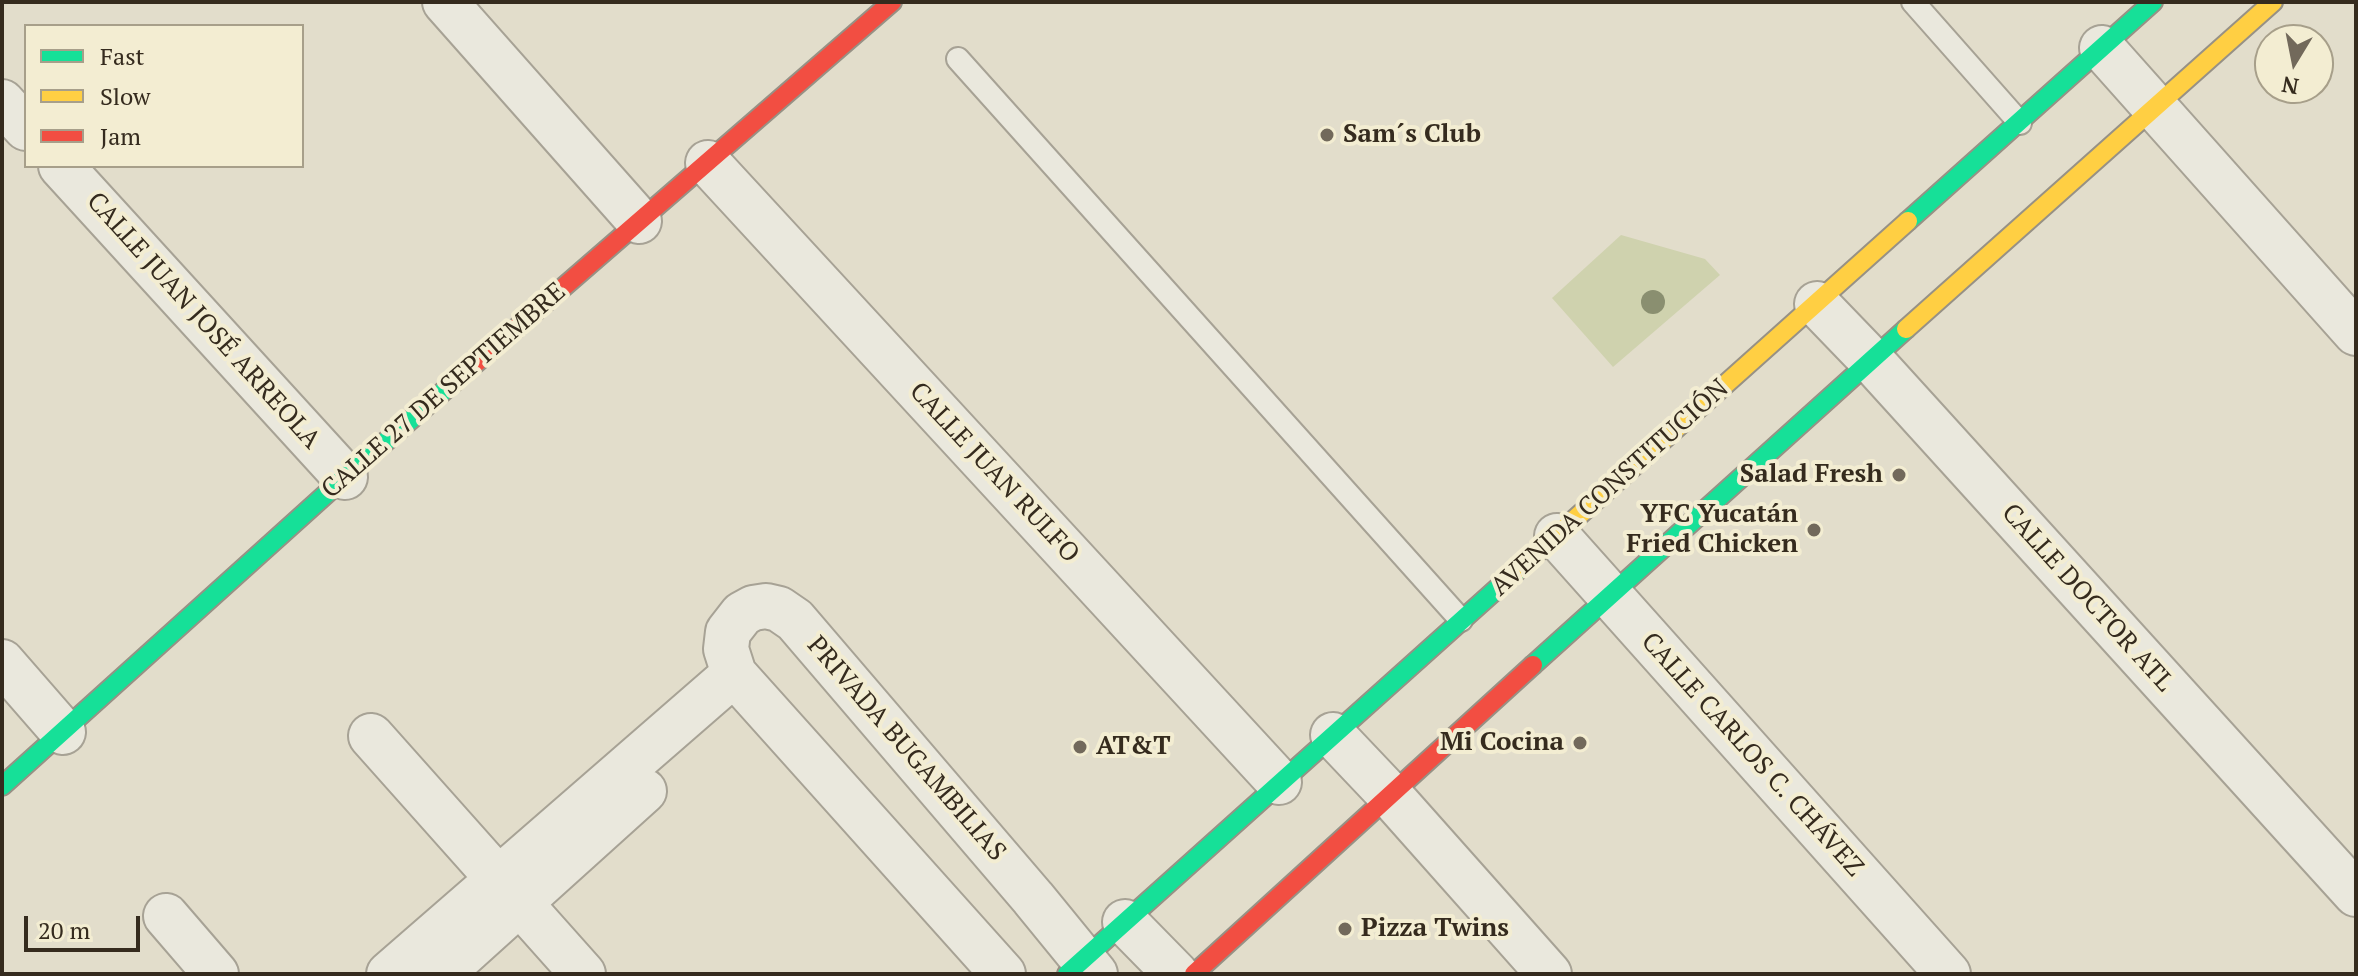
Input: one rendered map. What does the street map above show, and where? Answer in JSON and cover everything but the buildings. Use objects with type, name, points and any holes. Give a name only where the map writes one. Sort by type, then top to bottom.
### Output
[{"type":"street","points":[[445,2],[639,221]]},
{"type":"street","name":"CALLE 27 DE SEPTIEMBRE","points":[[2,786],[345,477],[892,2]]},
{"type":"street","name":"AVENIDA CONSTITUCIÓN","points":[[1082,969],[1125,922],[1279,782],[2153,2]]},
{"type":"street","points":[[1194,974],[1389,794],[2273,2]]},
{"type":"street","points":[[2102,48],[2356,333]]},
{"type":"street","points":[[2,102],[24,126]]},
{"type":"street","name":"CALLE JUAN RULFO","points":[[708,163],[1279,782]]},
{"type":"street","name":"CALLE JUAN JOSÉ ARREOLA","points":[[63,168],[345,477]]},
{"type":"street","name":"CALLE DOCTOR ATL","points":[[1817,304],[2356,894]]},
{"type":"street","name":"CALLE CARLOS C. CHÁVEZ","points":[[1557,536],[1948,974]]},
{"type":"street","name":"PRIVADA BUGAMBILIAS","points":[[743,685],[726,649],[728,632],[742,614],[753,608],[766,606],[779,609],[795,620],[1082,969]]},
{"type":"street","points":[[2,662],[63,732]]},
{"type":"street","points":[[389,974],[509,891],[743,685],[1003,974]]},
{"type":"street","points":[[1333,735],[1549,974]]},
{"type":"street","points":[[371,736],[583,974]]},
{"type":"street","points":[[441,974],[509,891]]},
{"type":"street","points":[[166,916],[216,974]]},
{"type":"street","points":[[1125,922],[1176,974]]},
{"type":"lane","points":[[1913,2],[2020,123]]},
{"type":"lane","points":[[958,59],[1461,620]]},
{"type":"green space","points":[[1621,235],[1705,259],[1720,275],[1613,367],[1552,298]]},
{"type":"traffic: fast","points":[[1908,221],[2153,2]]},
{"type":"traffic: fast","points":[[1533,665],[1906,329]]},
{"type":"traffic: fast","points":[[2,786],[453,383]]},
{"type":"traffic: fast","points":[[1067,974],[1519,569]]},
{"type":"traffic: slow","points":[[1906,329],[2273,2]]},
{"type":"traffic: slow","points":[[1519,569],[1908,221]]},
{"type":"traffic: jam","points":[[453,383],[892,2]]},
{"type":"traffic: jam","points":[[1194,974],[1533,665]]},
{"type":"place","name":"Sam´s Club","points":[[1327,135]]},
{"type":"place","name":"Salad Fresh","points":[[1899,475]]},
{"type":"place","name":"YFC Yucatán Fried Chicken","points":[[1814,530]]},
{"type":"place","name":"Mi Cocina","points":[[1580,743]]},
{"type":"place","name":"AT&T","points":[[1080,747]]},
{"type":"place","name":"Pizza Twins","points":[[1345,929]]}]
